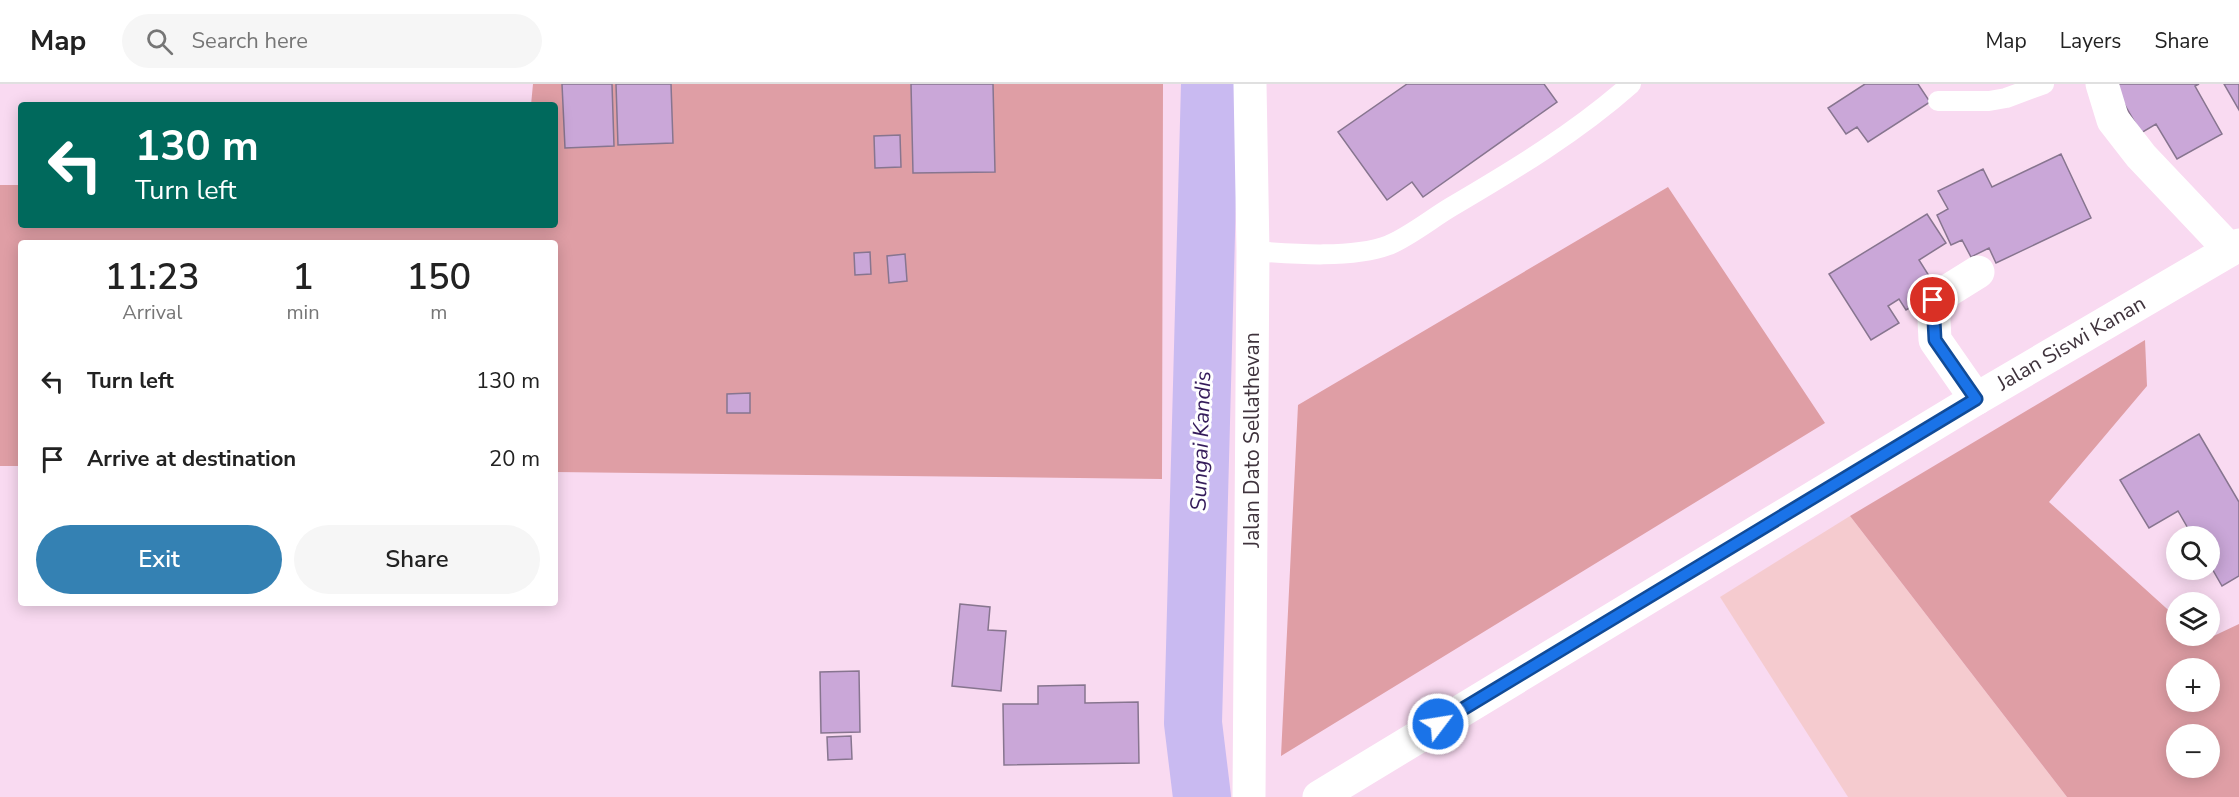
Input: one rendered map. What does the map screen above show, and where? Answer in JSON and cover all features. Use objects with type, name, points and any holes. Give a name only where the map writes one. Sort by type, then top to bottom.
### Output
[{"type":"street","name":"Jalan Dato Sellathevan","points":[[1249,797],[1253,251],[1250,84]]},
{"type":"street","points":[[2102,84],[2113,120],[2141,156],[2234,248]]},
{"type":"street","name":"Jalan Siswi Kanan","points":[[1319,797],[1976,399],[2234,248]]},
{"type":"street","points":[[1976,399],[1935,340],[1933,300],[1978,272]]},
{"type":"lane","points":[[1253,251],[1290,254],[1347,253],[1388,245],[1500,178],[1589,119],[1631,84]]},
{"type":"lane","points":[[1938,101],[1989,101],[2006,98],[2044,84]]},
{"type":"shaded area","points":[[533,84],[1163,84],[1162,479],[558,472],[558,240],[18,240],[18,466],[0,466],[0,185],[18,185],[18,228],[558,228],[558,102],[531,102]]},
{"type":"shaded area","points":[[1668,187],[1825,423],[1281,756],[1298,405]]},
{"type":"shaded area","points":[[2145,340],[2147,386],[2049,502],[2166,608],[2166,646],[2220,646],[2220,633],[2239,624],[2239,797],[2067,797],[1850,516]]},
{"type":"shaded area","points":[[1850,516],[2067,797],[1848,797],[1720,597]]},
{"type":"building","points":[[562,84],[612,84],[614,146],[565,148]]},
{"type":"building","points":[[616,84],[671,84],[673,143],[618,145]]},
{"type":"building","points":[[911,84],[993,84],[995,172],[913,173]]},
{"type":"building","points":[[1407,84],[1544,84],[1557,102],[1423,197],[1412,182],[1387,200],[1338,132]]},
{"type":"building","points":[[1865,84],[1918,84],[1930,102],[1868,142],[1857,127],[1846,134],[1828,108]]},
{"type":"building","points":[[2118,84],[2199,84],[2195,86],[2222,134],[2177,159],[2156,124],[2141,133],[2114,86]]},
{"type":"building","points":[[2224,84],[2239,84],[2239,110]]},
{"type":"building","points":[[900,135],[901,167],[875,168],[874,136]]},
{"type":"building","points":[[2061,154],[2091,218],[1996,263],[1989,248],[1971,257],[1962,240],[1951,245],[1937,215],[1948,209],[1938,191],[1983,169],[1992,187]]},
{"type":"building","points":[[1927,214],[1946,243],[1919,260],[1931,279],[1919,287],[1926,298],[1906,310],[1899,299],[1888,306],[1899,323],[1871,340],[1829,274]]},
{"type":"building","points":[[870,252],[871,274],[855,275],[854,253]]},
{"type":"building","points":[[905,254],[907,281],[889,283],[887,256]]},
{"type":"building","points":[[750,393],[750,413],[727,413],[727,394]]},
{"type":"building","points":[[2199,434],[2239,502],[2239,576],[2222,586],[2219,580],[2220,526],[2187,526],[2178,511],[2149,528],[2120,480]]},
{"type":"building","points":[[960,604],[990,607],[988,630],[1006,631],[1001,691],[952,686]]},
{"type":"building","points":[[859,671],[860,732],[821,733],[820,672]]},
{"type":"building","points":[[1085,685],[1085,703],[1138,702],[1139,763],[1004,765],[1003,704],[1038,704],[1038,686]]},
{"type":"building","points":[[851,736],[852,759],[828,760],[827,737]]},
{"type":"waterway","name":"Sungai Kandis","points":[[1202,797],[1193,723],[1210,84]]},
{"type":"route","points":[[1438,724],[1976,399],[1935,340],[1933,300]]}]
